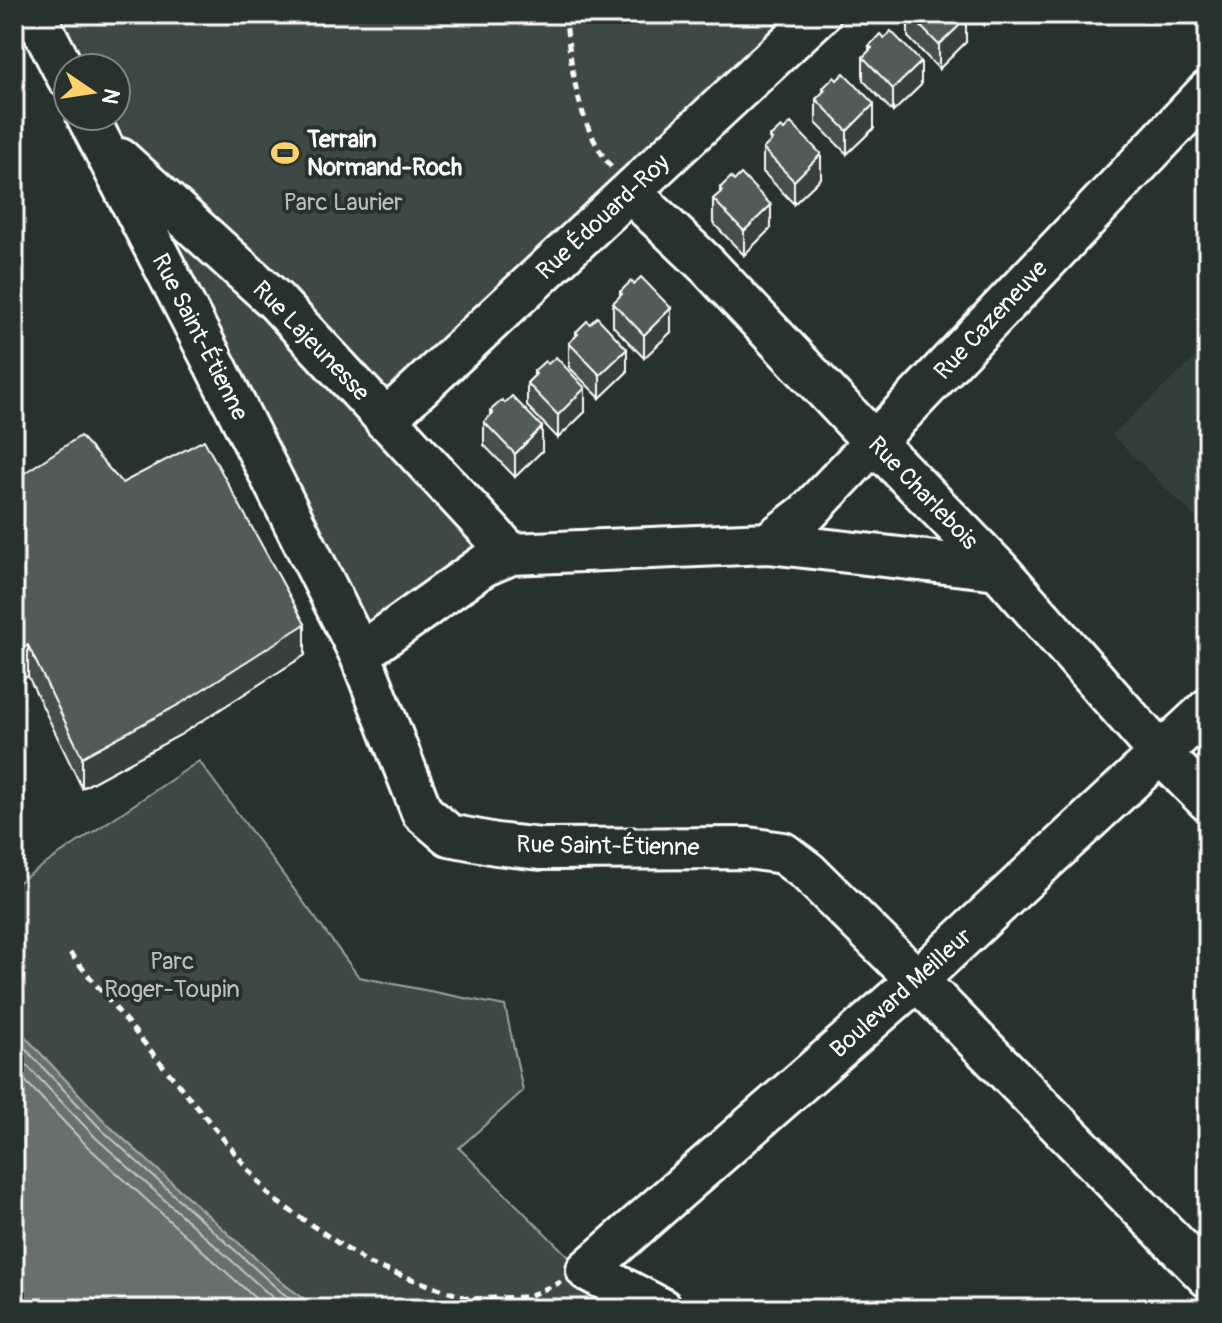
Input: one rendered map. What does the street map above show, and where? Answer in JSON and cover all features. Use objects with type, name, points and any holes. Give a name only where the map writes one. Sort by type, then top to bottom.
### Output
[{"type":"street","points":[[35,14],[55,52]]},
{"type":"street","name":"Rue Édouard-Roy","points":[[385,420],[820,14]]},
{"type":"street","name":"Rue Cazeneuve","points":[[768,543],[806,514],[1208,91]]},
{"type":"street","name":"Rue Saint-Étienne","points":[[96,132],[360,654],[422,812],[449,835],[496,844],[541,849],[748,848],[783,853],[808,872],[917,980],[1208,1277]]},
{"type":"street","name":"Rue Lajeunesse","points":[[98,132],[276,301],[511,554]]},
{"type":"street","name":"Rue Charlebois","points":[[630,192],[707,265],[998,569],[1160,753],[1208,801]]},
{"type":"street","points":[[360,654],[483,566],[511,554],[768,543],[998,569]]},
{"type":"street","name":"Boulevard Meilleur","points":[[587,1270],[917,980],[1208,709]]},
{"type":"street","points":[[587,1270],[662,1309]]},
{"type":"path","points":[[565,14],[580,110],[598,150],[630,192]]},
{"type":"path","points":[[70,953],[273,1199],[369,1264],[469,1299],[526,1297],[587,1270]]},
{"type":"shaded area","points":[[1208,346],[1208,530],[1112,435]]},
{"type":"green space","name":"Parc Laurier","points":[[35,14],[820,14],[386,419],[511,554],[360,654],[95,132],[132,132],[132,52],[58,52]]},
{"type":"green space","name":"Parc Roger-Toupin","points":[[199,761],[359,977],[505,1006],[523,1091],[459,1148],[595,1283],[583,1309],[318,1309],[285,1285],[108,1125],[14,1025],[14,885]]},
{"type":"water","points":[[14,1025],[108,1125],[285,1285],[318,1309],[14,1309]]},
{"type":"building","points":[[909,14],[962,14],[966,19],[939,45]]},
{"type":"building","points":[[891,31],[921,62],[893,89],[863,57],[880,34],[884,38]]},
{"type":"building","points":[[844,73],[874,104],[847,131],[816,99],[834,77],[837,80]]},
{"type":"building","points":[[791,123],[821,154],[794,181],[763,149],[772,140],[770,137]]},
{"type":"building","points":[[741,174],[771,205],[744,231],[713,199],[731,177],[734,181]]},
{"type":"building","points":[[641,277],[671,308],[644,335],[613,303],[631,281],[634,284]]},
{"type":"building","points":[[597,317],[627,349],[600,375],[569,343],[587,321],[590,324]]},
{"type":"building","points":[[556,357],[585,388],[558,415],[527,383],[545,361],[548,364]]},
{"type":"building","points":[[512,396],[542,427],[515,454],[484,422],[493,413],[490,411]]},
{"type":"building","points":[[80,436],[122,483],[204,440],[305,624],[180,704],[82,757],[28,645],[14,652],[14,480]]},
{"type":"place","name":"Terrain Normand-Roch","points":[[285,153]]}]
